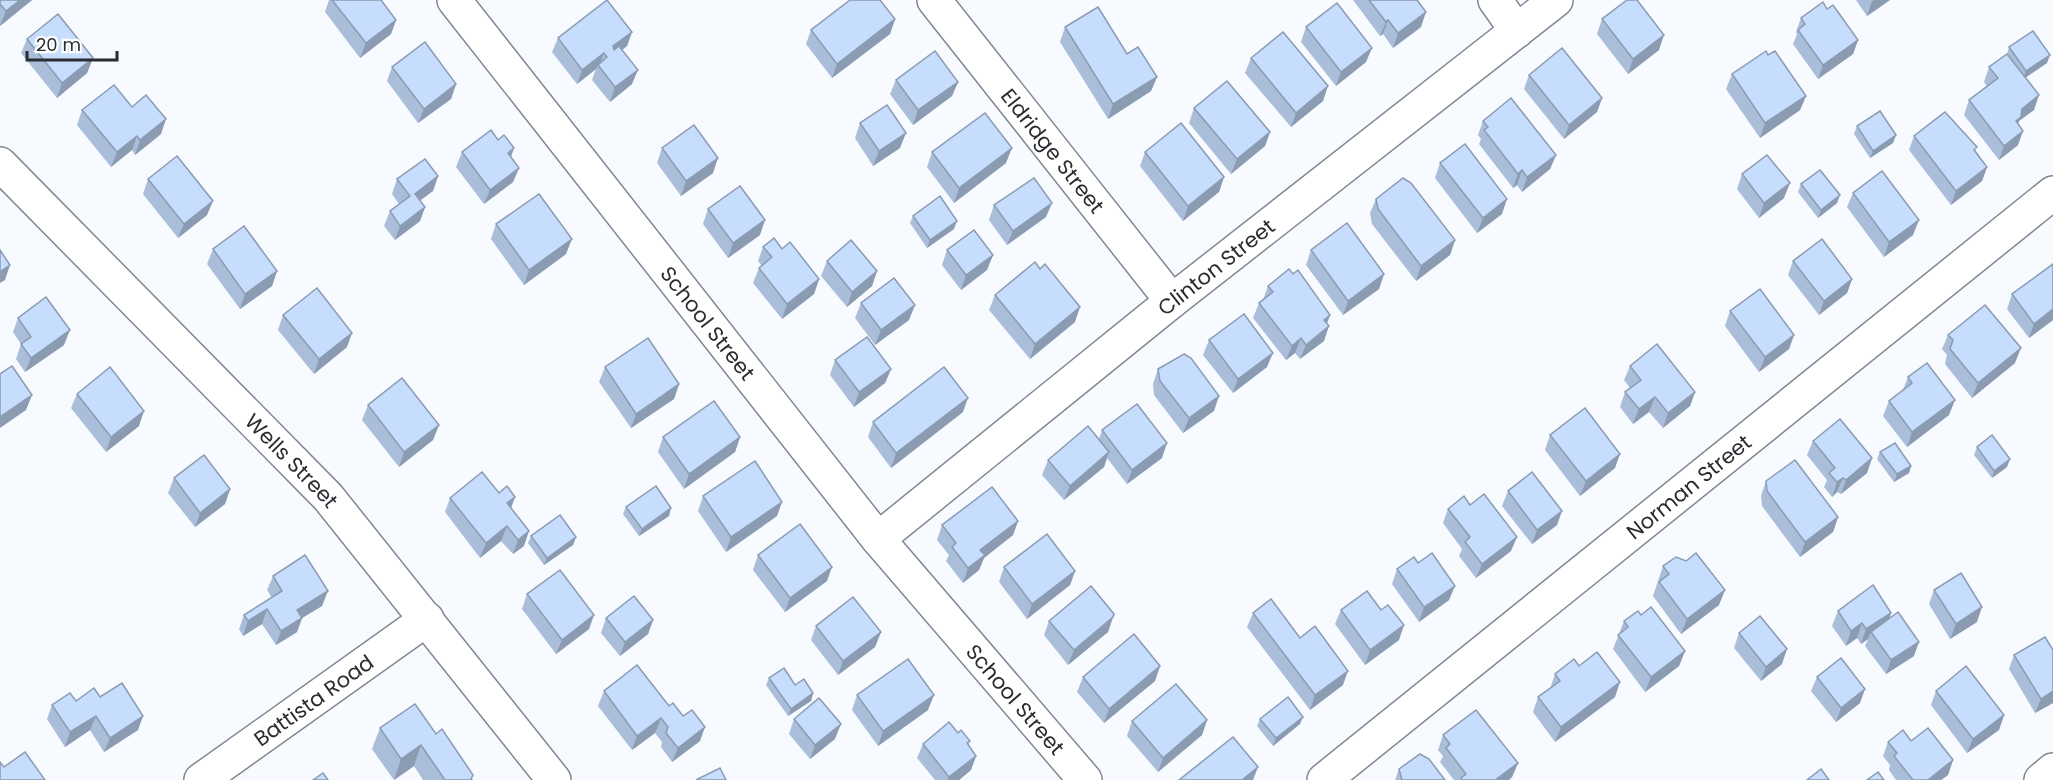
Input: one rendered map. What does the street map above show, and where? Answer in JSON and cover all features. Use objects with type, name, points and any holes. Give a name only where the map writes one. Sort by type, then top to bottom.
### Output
[{"type":"street","name":"School Street","points":[[454,0],[878,539],[1085,780]]},
{"type":"street","name":"Eldridge Street","points":[[934,0],[1172,301]]},
{"type":"street","points":[[1495,0],[1516,31]]},
{"type":"street","name":"Clinton Street","points":[[878,539],[1172,301],[1556,0]]},
{"type":"street","name":"Wells Street","points":[[0,164],[328,497],[554,780]]},
{"type":"street","name":"Norman Street","points":[[1324,780],[2053,193]]},
{"type":"street","name":"Battista Road","points":[[201,780],[427,619]]},
{"type":"street","points":[[2041,780],[2053,770]]},
{"type":"building","points":[[0,0],[20,0],[6,11],[0,4]]},
{"type":"building","points":[[332,0],[381,0],[396,20],[366,43]]},
{"type":"building","points":[[607,0],[632,32],[613,46],[614,50],[619,46],[638,70],[615,87],[598,65],[607,57],[604,53],[582,70],[558,38]]},
{"type":"building","points":[[850,0],[880,0],[895,19],[837,64],[811,30]]},
{"type":"building","points":[[1369,0],[1417,0],[1426,12],[1398,33]]},
{"type":"building","points":[[1627,0],[1637,0],[1664,35],[1633,59],[1602,19]]},
{"type":"building","points":[[1823,2],[1827,9],[1833,5],[1858,40],[1823,65],[1798,30],[1805,24],[1801,18]]},
{"type":"building","points":[[1337,3],[1372,48],[1341,72],[1306,27]]},
{"type":"building","points":[[1098,7],[1127,54],[1138,47],[1157,77],[1113,104],[1065,27]]},
{"type":"building","points":[[58,14],[93,58],[62,83],[27,39]]},
{"type":"building","points":[[2033,31],[2050,55],[2026,71],[2009,47]]},
{"type":"building","points":[[1283,32],[1328,86],[1296,113],[1251,58]]},
{"type":"building","points":[[425,42],[456,84],[424,109],[392,67]]},
{"type":"building","points":[[1562,48],[1602,98],[1569,125],[1529,75]]},
{"type":"building","points":[[935,51],[958,82],[918,110],[896,80]]},
{"type":"building","points":[[1766,51],[1768,55],[1775,51],[1806,96],[1765,123],[1732,74]]},
{"type":"building","points":[[2007,54],[2039,95],[2022,109],[2021,117],[2016,121],[2023,131],[2004,146],[1969,100],[1998,78],[1989,67]]},
{"type":"building","points":[[1227,81],[1270,132],[1237,159],[1194,108]]},
{"type":"building","points":[[114,85],[132,107],[146,95],[166,119],[140,140],[137,136],[117,152],[82,110]]},
{"type":"building","points":[[1511,98],[1556,155],[1527,177],[1522,170],[1518,174],[1484,130],[1488,127],[1483,121]]},
{"type":"building","points":[[887,105],[906,133],[879,151],[860,123]]},
{"type":"building","points":[[1880,111],[1896,135],[1873,151],[1857,126]]},
{"type":"building","points":[[1945,112],[1977,147],[1974,150],[1987,167],[1956,191],[1914,136]]},
{"type":"building","points":[[985,113],[1012,148],[959,188],[932,152]]},
{"type":"building","points":[[1181,123],[1224,177],[1188,206],[1145,152]]},
{"type":"building","points":[[694,125],[718,158],[686,181],[662,148]]},
{"type":"building","points":[[491,130],[498,140],[504,135],[514,148],[508,153],[519,168],[490,190],[462,152]]},
{"type":"building","points":[[1465,144],[1507,199],[1483,218],[1440,163]]},
{"type":"building","points":[[1767,155],[1790,183],[1764,203],[1742,174]]},
{"type":"building","points":[[177,156],[213,201],[184,224],[148,179]]},
{"type":"building","points":[[425,159],[438,176],[415,194],[425,207],[400,226],[390,211],[410,196],[397,179]]},
{"type":"building","points":[[1820,170],[1840,195],[1821,210],[1801,184]]},
{"type":"building","points":[[1882,171],[1919,220],[1889,242],[1853,193]]},
{"type":"building","points":[[1034,178],[1052,203],[1013,231],[994,205]]},
{"type":"building","points":[[1403,178],[1411,183],[1455,240],[1421,266],[1378,209],[1376,199]]},
{"type":"building","points":[[740,186],[765,220],[733,243],[708,209]]},
{"type":"building","points":[[539,194],[572,239],[529,270],[496,224]]},
{"type":"building","points":[[940,196],[957,221],[930,240],[913,216]]},
{"type":"building","points":[[1347,223],[1384,274],[1348,301],[1311,250]]},
{"type":"building","points":[[244,226],[277,271],[245,294],[213,249]]},
{"type":"building","points":[[974,230],[993,255],[966,275],[947,250]]},
{"type":"building","points":[[774,238],[782,249],[790,242],[819,279],[787,304],[759,268],[772,257],[763,247]]},
{"type":"building","points":[[1822,239],[1852,279],[1824,301],[1793,261]]},
{"type":"building","points":[[851,240],[877,271],[852,292],[827,261]]},
{"type":"building","points":[[0,250],[10,265],[0,272]]},
{"type":"building","points":[[1035,262],[1040,269],[1045,264],[1080,307],[1035,344],[995,295]]},
{"type":"building","points":[[2053,264],[2053,309],[2034,324],[2012,294]]},
{"type":"building","points":[[1289,269],[1293,274],[1298,270],[1330,315],[1324,320],[1329,326],[1306,345],[1301,338],[1292,346],[1259,303],[1273,292],[1268,286]]},
{"type":"building","points":[[894,278],[915,305],[881,330],[861,303]]},
{"type":"building","points":[[317,288],[352,333],[319,359],[283,315]]},
{"type":"building","points":[[1760,289],[1794,335],[1765,357],[1730,311]]},
{"type":"building","points":[[46,297],[70,330],[31,358],[21,344],[31,337],[18,318]]},
{"type":"building","points":[[1985,305],[2021,348],[1978,383],[1950,349],[1953,340],[1948,335]]},
{"type":"building","points":[[1244,314],[1273,353],[1238,379],[1209,340]]},
{"type":"building","points":[[867,337],[891,369],[859,392],[835,360]]},
{"type":"building","points":[[648,338],[679,384],[636,414],[605,367]]},
{"type":"building","points":[[1657,344],[1695,392],[1668,413],[1655,397],[1639,409],[1625,392],[1641,380],[1630,366]]},
{"type":"building","points":[[1184,354],[1191,358],[1219,396],[1189,418],[1160,381],[1158,369]]},
{"type":"building","points":[[1927,363],[1955,400],[1912,432],[1889,401],[1912,383],[1908,377]]},
{"type":"building","points":[[12,366],[32,395],[0,417],[0,374]]},
{"type":"building","points":[[110,367],[144,411],[111,437],[77,394]]},
{"type":"building","points":[[944,367],[968,398],[896,453],[873,422]]},
{"type":"building","points":[[402,378],[439,425],[404,452],[368,405]]},
{"type":"building","points":[[714,401],[740,437],[689,474],[663,437]]},
{"type":"building","points":[[1137,404],[1167,443],[1132,470],[1102,430]]},
{"type":"building","points":[[1585,408],[1620,454],[1586,481],[1550,435]]},
{"type":"building","points":[[1840,419],[1872,458],[1846,480],[1843,478],[1837,482],[1829,473],[1835,468],[1813,441]]},
{"type":"building","points":[[1088,426],[1109,452],[1070,486],[1048,460]]},
{"type":"building","points":[[1992,435],[2010,459],[1994,471],[1977,447]]},
{"type":"building","points":[[1895,443],[1911,466],[1897,474],[1880,452]]},
{"type":"building","points":[[204,455],[230,489],[200,513],[174,478]]},
{"type":"building","points":[[1795,460],[1838,517],[1805,542],[1767,491],[1766,481]]},
{"type":"building","points":[[755,461],[782,502],[731,537],[703,496]]},
{"type":"building","points":[[482,472],[499,493],[507,486],[515,497],[507,503],[529,531],[518,540],[507,526],[486,543],[450,498]]},
{"type":"building","points":[[1532,472],[1562,511],[1537,530],[1508,491]]},
{"type":"building","points":[[656,486],[671,508],[642,529],[626,507]]},
{"type":"building","points":[[992,487],[1018,521],[980,550],[985,555],[968,568],[952,547],[956,543],[942,525]]},
{"type":"building","points":[[1484,494],[1517,537],[1482,564],[1465,542],[1470,537],[1448,509],[1464,496],[1470,505]]},
{"type":"building","points":[[560,515],[576,537],[547,558],[531,536]]},
{"type":"building","points":[[800,524],[832,567],[790,598],[758,555]]},
{"type":"building","points":[[1047,534],[1075,571],[1032,604],[1004,567]]},
{"type":"building","points":[[1432,553],[1455,586],[1424,607],[1397,569],[1414,557],[1418,563]]},
{"type":"building","points":[[1696,553],[1725,590],[1687,619],[1659,582],[1669,574],[1663,566],[1676,557],[1686,561]]},
{"type":"building","points":[[305,555],[328,591],[297,610],[302,618],[281,631],[267,609],[248,621],[244,615],[282,591],[273,576]]},
{"type":"building","points":[[560,570],[594,615],[562,640],[527,594]]},
{"type":"building","points":[[1961,573],[1982,607],[1956,624],[1934,590]]},
{"type":"building","points":[[1873,585],[1891,613],[1866,629],[1862,623],[1851,631],[1838,611]]},
{"type":"building","points":[[1091,586],[1114,614],[1074,650],[1049,621]]},
{"type":"building","points":[[1367,591],[1381,610],[1388,605],[1404,625],[1370,650],[1341,610]]},
{"type":"building","points":[[634,596],[653,620],[625,642],[606,618]]},
{"type":"building","points":[[853,597],[881,632],[843,661],[816,626]]},
{"type":"building","points":[[1271,599],[1300,638],[1315,626],[1348,671],[1315,695],[1253,613]]},
{"type":"building","points":[[1651,607],[1685,651],[1651,677],[1618,635],[1628,627],[1624,621],[1638,611],[1641,615]]},
{"type":"building","points":[[1898,612],[1919,642],[1891,660],[1871,632]]},
{"type":"building","points":[[1760,616],[1787,649],[1766,667],[1739,633]]},
{"type":"building","points":[[1134,634],[1160,666],[1109,709],[1083,677]]},
{"type":"building","points":[[2045,637],[2053,650],[2053,691],[2041,699],[2014,655]]},
{"type":"building","points":[[1597,652],[1620,682],[1561,727],[1538,697],[1560,681],[1555,674],[1574,659],[1579,666]]},
{"type":"building","points":[[1841,658],[1865,689],[1841,708],[1817,677]]},
{"type":"building","points":[[908,659],[934,695],[883,731],[857,695]]},
{"type":"building","points":[[637,665],[669,706],[673,703],[683,716],[692,710],[705,727],[678,748],[666,733],[668,727],[661,718],[637,736],[604,691]]},
{"type":"building","points":[[1966,666],[2004,715],[1973,739],[1936,691]]},
{"type":"building","points":[[784,668],[795,685],[804,679],[813,693],[791,709],[769,678]]},
{"type":"building","points":[[122,683],[143,716],[110,738],[96,716],[70,732],[52,705],[70,693],[76,701],[94,688],[100,697]]},
{"type":"building","points":[[1176,684],[1207,720],[1163,758],[1132,721]]},
{"type":"building","points":[[1288,697],[1303,717],[1276,738],[1260,719]]},
{"type":"building","points":[[819,698],[841,724],[815,745],[794,719]]},
{"type":"building","points":[[415,704],[436,734],[442,729],[473,775],[472,780],[445,780],[421,745],[401,759],[380,728]]},
{"type":"building","points":[[1476,710],[1518,763],[1495,780],[1462,780],[1461,778],[1466,774],[1446,748],[1450,744],[1443,735]]},
{"type":"building","points":[[949,722],[958,733],[961,730],[970,741],[967,743],[976,756],[949,777],[923,744]]},
{"type":"building","points":[[1928,728],[1953,760],[1928,780],[1913,780],[1894,756],[1897,753],[1888,742],[1903,730],[1911,741]]},
{"type":"building","points":[[1233,737],[1258,767],[1242,780],[1179,780]]},
{"type":"building","points":[[25,752],[45,780],[0,780],[0,762],[4,767]]},
{"type":"building","points":[[1420,754],[1429,759],[1445,780],[1402,780],[1399,769]]},
{"type":"building","points":[[720,768],[726,780],[696,780]]},
{"type":"building","points":[[1821,769],[1829,780],[1807,780]]},
{"type":"building","points":[[1878,772],[1884,780],[1867,780]]},
{"type":"building","points":[[323,773],[328,780],[313,780]]}]
